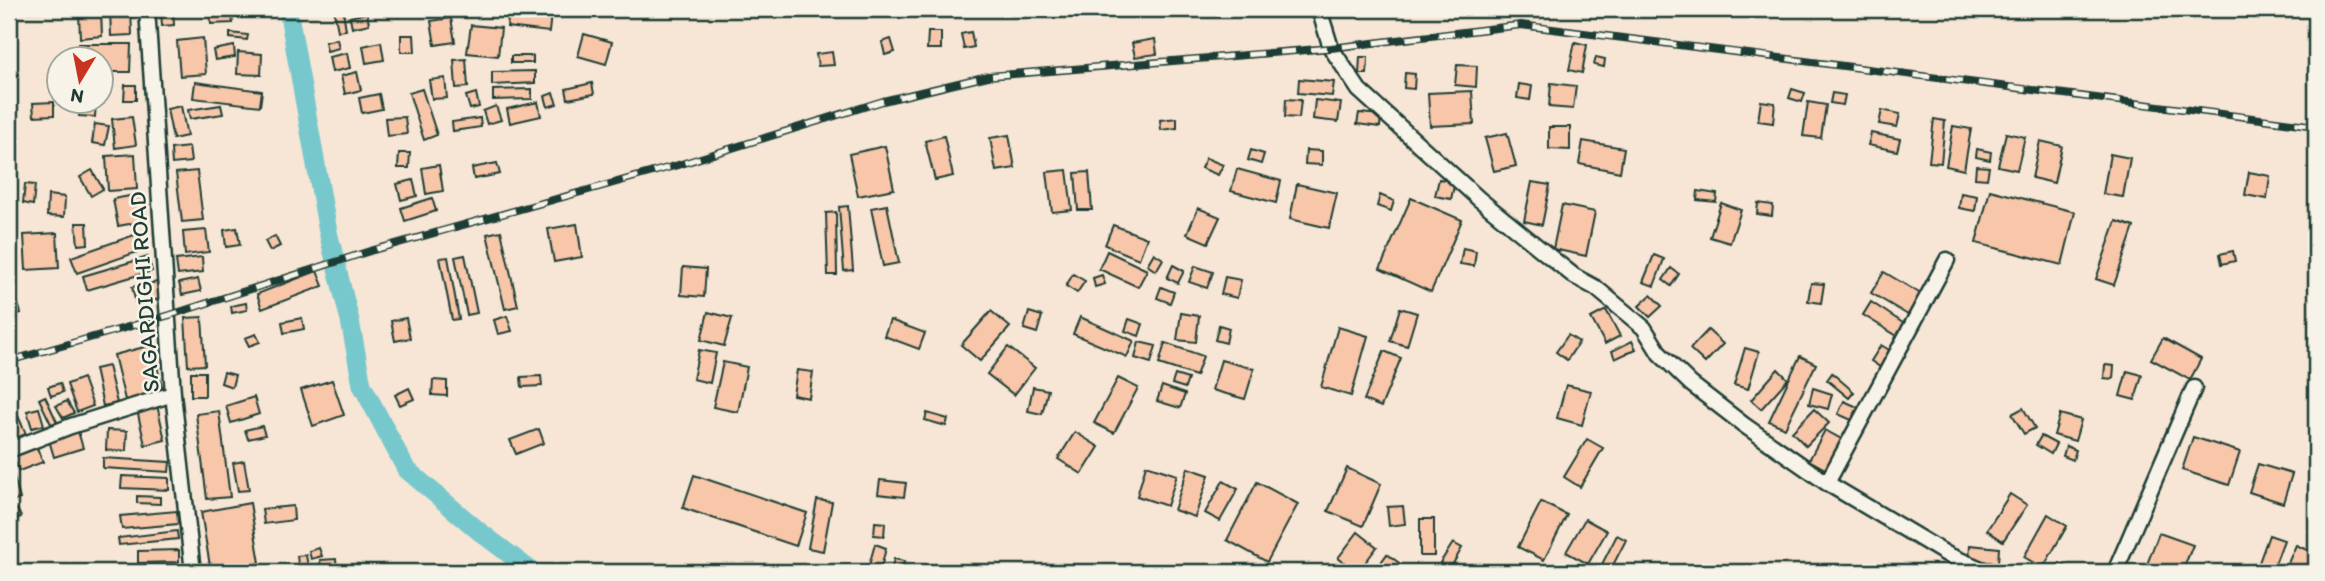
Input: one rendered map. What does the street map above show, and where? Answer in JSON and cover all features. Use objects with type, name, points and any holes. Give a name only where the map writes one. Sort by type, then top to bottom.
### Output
[{"type":"street","name":"SAGARDIGHI ROAD","points":[[147,9],[170,315],[173,394],[193,572]]},
{"type":"street","points":[[1319,9],[1331,48],[1359,90],[1479,199],[1574,276],[1596,288],[1644,328],[1660,354],[1691,384],[1744,425],[1828,483],[1948,555],[1989,572]]},
{"type":"street","points":[[1828,483],[1947,260]]},
{"type":"street","points":[[2115,572],[2194,388]]},
{"type":"street","points":[[9,450],[71,426],[173,394]]},
{"type":"building","points":[[28,9],[61,9],[61,10],[28,12]]},
{"type":"building","points":[[110,9],[131,9],[132,35],[111,36]]},
{"type":"building","points":[[209,9],[231,9],[233,23],[211,24]]},
{"type":"building","points":[[462,9],[493,9],[492,15],[462,12]]},
{"type":"building","points":[[509,9],[551,14],[549,32],[507,27]]},
{"type":"building","points":[[1125,9],[1155,9],[1155,10],[1125,14]]},
{"type":"building","points":[[161,10],[173,10],[174,25],[162,26]]},
{"type":"building","points":[[343,10],[346,30],[338,31],[334,11]]},
{"type":"building","points":[[101,11],[102,36],[80,38],[79,13]]},
{"type":"building","points":[[367,13],[369,24],[352,28],[350,17]]},
{"type":"building","points":[[451,18],[455,42],[435,45],[431,21]]},
{"type":"building","points":[[471,25],[501,28],[498,56],[467,53]]},
{"type":"building","points":[[928,32],[941,32],[941,49],[927,49]]},
{"type":"building","points":[[971,32],[974,47],[964,49],[961,34]]},
{"type":"building","points":[[230,33],[248,35],[247,40],[230,38]]},
{"type":"building","points":[[584,34],[612,42],[606,64],[578,56]]},
{"type":"building","points":[[401,35],[414,35],[415,52],[401,52]]},
{"type":"building","points":[[203,38],[206,74],[180,76],[177,41]]},
{"type":"building","points":[[337,39],[339,48],[327,51],[325,42]]},
{"type":"building","points":[[891,39],[895,52],[885,55],[882,42]]},
{"type":"building","points":[[1155,39],[1157,54],[1135,57],[1132,43]]},
{"type":"building","points":[[381,42],[384,60],[366,63],[363,46]]},
{"type":"building","points":[[1575,42],[1587,45],[1582,73],[1569,70]]},
{"type":"building","points":[[131,44],[130,72],[116,72],[116,46],[78,46]]},
{"type":"building","points":[[234,46],[235,57],[215,60],[213,50]]},
{"type":"building","points":[[238,52],[262,54],[261,75],[237,74]]},
{"type":"building","points":[[832,52],[834,65],[818,66],[816,54]]},
{"type":"building","points":[[347,53],[350,68],[332,72],[329,57]]},
{"type":"building","points":[[511,56],[533,56],[533,63],[511,63]]},
{"type":"building","points":[[1360,57],[1368,57],[1367,74],[1359,74]]},
{"type":"building","points":[[1596,57],[1605,59],[1604,67],[1594,65]]},
{"type":"building","points":[[466,59],[468,87],[456,88],[454,60]]},
{"type":"building","points":[[1457,65],[1477,66],[1476,87],[1455,85]]},
{"type":"building","points":[[535,71],[535,83],[492,85],[492,72]]},
{"type":"building","points":[[357,72],[361,90],[345,94],[341,76]]},
{"type":"building","points":[[1405,73],[1415,74],[1414,89],[1404,88]]},
{"type":"building","points":[[445,78],[447,98],[432,99],[429,80]]},
{"type":"building","points":[[1299,79],[1334,82],[1332,96],[1298,93]]},
{"type":"building","points":[[195,82],[262,91],[260,106],[193,98]]},
{"type":"building","points":[[592,83],[594,94],[568,99],[566,89]]},
{"type":"building","points":[[1551,83],[1576,86],[1573,109],[1549,107]]},
{"type":"building","points":[[1519,84],[1532,86],[1530,100],[1517,98]]},
{"type":"building","points":[[125,85],[136,85],[136,100],[124,100]]},
{"type":"building","points":[[422,89],[437,135],[424,140],[409,93]]},
{"type":"building","points":[[532,89],[532,99],[493,100],[493,90]]},
{"type":"building","points":[[1792,89],[1805,93],[1802,102],[1789,98]]},
{"type":"building","points":[[1472,91],[1474,124],[1430,126],[1428,93]]},
{"type":"building","points":[[476,93],[479,107],[470,109],[466,96]]},
{"type":"building","points":[[553,93],[557,104],[548,107],[545,96]]},
{"type":"building","points":[[1832,93],[1845,95],[1843,105],[1830,103]]},
{"type":"building","points":[[379,94],[382,109],[362,113],[359,98]]},
{"type":"building","points":[[1286,99],[1301,100],[1299,118],[1285,117]]},
{"type":"building","points":[[1315,100],[1341,103],[1338,122],[1313,119]]},
{"type":"building","points":[[1761,101],[1775,103],[1773,123],[1758,121]]},
{"type":"building","points":[[46,102],[46,115],[34,116],[33,103]]},
{"type":"building","points":[[538,102],[541,116],[510,123],[507,109]]},
{"type":"building","points":[[1808,102],[1826,105],[1821,138],[1803,136]]},
{"type":"building","points":[[221,105],[223,114],[190,119],[188,110]]},
{"type":"building","points":[[181,106],[187,136],[173,139],[167,109]]},
{"type":"building","points":[[496,106],[501,120],[487,124],[483,111]]},
{"type":"building","points":[[1882,110],[1900,114],[1897,127],[1879,124]]},
{"type":"building","points":[[1359,113],[1381,115],[1380,127],[1357,124]]},
{"type":"building","points":[[132,117],[136,145],[115,148],[112,119]]},
{"type":"building","points":[[405,117],[407,134],[387,136],[385,118]]},
{"type":"building","points":[[480,118],[481,127],[453,131],[452,122]]},
{"type":"building","points":[[1177,118],[1177,128],[1161,130],[1160,120]]},
{"type":"building","points":[[1934,119],[1945,121],[1941,163],[1929,162]]},
{"type":"building","points":[[95,124],[109,126],[105,145],[92,143]]},
{"type":"building","points":[[1953,126],[1971,129],[1964,170],[1946,166]]},
{"type":"building","points":[[1549,127],[1570,127],[1570,150],[1549,149]]},
{"type":"building","points":[[1507,133],[1516,166],[1494,171],[1485,138]]},
{"type":"building","points":[[1871,133],[1900,139],[1897,151],[1868,145]]},
{"type":"building","points":[[2006,133],[2025,137],[2017,170],[1998,166]]},
{"type":"building","points":[[1009,135],[1015,168],[996,171],[990,138]]},
{"type":"building","points":[[944,136],[953,176],[935,180],[925,141]]},
{"type":"building","points":[[1583,141],[1624,148],[1620,172],[1579,164]]},
{"type":"building","points":[[2040,141],[2062,146],[2054,183],[2032,178]]},
{"type":"building","points":[[885,146],[894,189],[858,196],[849,154]]},
{"type":"building","points":[[189,147],[191,162],[172,164],[171,149]]},
{"type":"building","points":[[1977,149],[1991,152],[1990,160],[1976,157]]},
{"type":"building","points":[[1251,150],[1264,154],[1261,164],[1248,160]]},
{"type":"building","points":[[1306,150],[1322,151],[1322,165],[1305,164]]},
{"type":"building","points":[[399,153],[410,153],[409,168],[398,168]]},
{"type":"building","points":[[135,154],[137,189],[108,191],[106,156]]},
{"type":"building","points":[[2110,154],[2130,158],[2123,197],[2103,194]]},
{"type":"building","points":[[1206,158],[1223,165],[1218,175],[1201,168]]},
{"type":"building","points":[[497,163],[500,174],[474,179],[472,168]]},
{"type":"building","points":[[439,165],[443,191],[426,194],[422,168]]},
{"type":"building","points":[[1976,166],[1989,167],[1987,179],[1975,178]]},
{"type":"building","points":[[1237,169],[1281,181],[1276,203],[1231,191]]},
{"type":"building","points":[[92,170],[103,189],[91,196],[80,177]]},
{"type":"building","points":[[1067,170],[1072,210],[1052,212],[1047,172]]},
{"type":"building","points":[[197,171],[203,220],[182,222],[176,173]]},
{"type":"building","points":[[1089,172],[1092,210],[1078,210],[1075,173]]},
{"type":"building","points":[[2249,172],[2270,176],[2267,199],[2245,195]]},
{"type":"building","points":[[1439,179],[1455,182],[1451,199],[1435,196]]},
{"type":"building","points":[[413,180],[417,196],[401,200],[397,184]]},
{"type":"building","points":[[1532,182],[1550,185],[1542,225],[1524,221]]},
{"type":"building","points":[[25,184],[35,185],[33,205],[23,203]]},
{"type":"building","points":[[1297,184],[1337,193],[1329,228],[1290,219]]},
{"type":"building","points":[[1990,190],[2075,212],[2062,265],[1976,243]]},
{"type":"building","points":[[1698,191],[1717,194],[1716,202],[1697,200]]},
{"type":"building","points":[[1961,193],[1977,196],[1975,211],[1959,208]]},
{"type":"building","points":[[141,194],[146,221],[118,226],[113,199]]},
{"type":"building","points":[[48,195],[65,197],[64,217],[47,216]]},
{"type":"building","points":[[1380,195],[1394,201],[1391,211],[1377,206]]},
{"type":"building","points":[[432,198],[436,211],[405,221],[401,208]]},
{"type":"building","points":[[1411,198],[1462,220],[1431,292],[1380,269]]},
{"type":"building","points":[[1721,203],[1741,210],[1730,243],[1710,237]]},
{"type":"building","points":[[1758,203],[1773,205],[1772,216],[1757,214]]},
{"type":"building","points":[[887,205],[899,263],[883,266],[871,208]]},
{"type":"building","points":[[1562,205],[1595,212],[1586,256],[1553,249]]},
{"type":"building","points":[[848,206],[853,270],[844,271],[839,207]]},
{"type":"building","points":[[1198,208],[1220,217],[1208,243],[1187,234]]},
{"type":"building","points":[[836,212],[837,275],[828,275],[826,213]]},
{"type":"building","points":[[2116,221],[2134,227],[2114,285],[2096,279]]},
{"type":"building","points":[[76,223],[87,223],[88,244],[78,245]]},
{"type":"building","points":[[577,224],[582,257],[554,262],[548,229]]},
{"type":"building","points":[[1113,225],[1147,238],[1139,259],[1105,245]]},
{"type":"building","points":[[237,228],[240,245],[226,247],[224,230]]},
{"type":"building","points":[[206,230],[209,252],[185,255],[183,232]]},
{"type":"building","points":[[12,231],[17,266],[9,267],[9,232]]},
{"type":"building","points":[[501,231],[518,306],[505,309],[487,234]]},
{"type":"building","points":[[57,233],[59,268],[26,270],[24,235]]},
{"type":"building","points":[[140,233],[146,249],[77,273],[71,257]]},
{"type":"building","points":[[275,236],[280,246],[270,251],[265,241]]},
{"type":"building","points":[[1463,248],[1476,251],[1474,266],[1460,264]]},
{"type":"building","points":[[1107,251],[1147,270],[1138,287],[1099,269]]},
{"type":"building","points":[[2233,251],[2235,261],[2222,264],[2220,254]]},
{"type":"building","points":[[1154,253],[1163,259],[1156,271],[1147,265]]},
{"type":"building","points":[[2313,253],[2316,253],[2316,288],[2309,287]]},
{"type":"building","points":[[465,255],[477,313],[467,315],[455,257]]},
{"type":"building","points":[[1654,255],[1664,259],[1654,286],[1643,282]]},
{"type":"building","points":[[148,257],[152,271],[87,290],[83,276]]},
{"type":"building","points":[[202,257],[203,272],[178,275],[176,260]]},
{"type":"building","points":[[448,257],[459,319],[452,320],[440,258]]},
{"type":"building","points":[[1173,265],[1184,271],[1178,283],[1167,278]]},
{"type":"building","points":[[1195,266],[1213,272],[1207,288],[1189,282]]},
{"type":"building","points":[[683,267],[706,269],[704,297],[681,295]]},
{"type":"building","points":[[1671,268],[1679,274],[1671,286],[1663,280]]},
{"type":"building","points":[[317,271],[323,286],[262,309],[257,294]]},
{"type":"building","points":[[1884,272],[1921,294],[1908,315],[1871,293]]},
{"type":"building","points":[[1073,274],[1085,281],[1077,293],[1066,286]]},
{"type":"building","points":[[1102,275],[1105,284],[1095,287],[1093,278]]},
{"type":"building","points":[[1225,277],[1241,280],[1237,298],[1221,294]]},
{"type":"building","points":[[198,279],[201,291],[182,295],[179,283]]},
{"type":"building","points":[[157,282],[160,299],[136,304],[132,287]]},
{"type":"building","points":[[1811,283],[1824,284],[1821,303],[1808,301]]},
{"type":"building","points":[[1161,287],[1174,292],[1170,303],[1157,298]]},
{"type":"building","points":[[13,288],[21,313],[9,317],[9,289]]},
{"type":"building","points":[[1651,295],[1662,306],[1650,317],[1639,306]]},
{"type":"building","points":[[1871,302],[1906,325],[1899,337],[1863,315]]},
{"type":"building","points":[[246,303],[247,310],[232,313],[231,306]]},
{"type":"building","points":[[1400,308],[1417,313],[1407,346],[1390,341]]},
{"type":"building","points":[[1606,310],[1620,336],[1605,344],[1591,318]]},
{"type":"building","points":[[991,311],[1010,327],[980,361],[961,345]]},
{"type":"building","points":[[708,312],[732,318],[724,346],[701,340]]},
{"type":"building","points":[[1029,312],[1042,316],[1037,333],[1024,329]]},
{"type":"building","points":[[1181,313],[1199,316],[1196,342],[1177,340]]},
{"type":"building","points":[[507,316],[512,331],[498,334],[494,320]]},
{"type":"building","points":[[202,317],[205,365],[188,366],[185,318]]},
{"type":"building","points":[[1080,317],[1134,341],[1127,357],[1073,334]]},
{"type":"building","points":[[302,318],[304,329],[284,333],[282,322]]},
{"type":"building","points":[[406,318],[410,338],[395,341],[391,321]]},
{"type":"building","points":[[1129,319],[1143,324],[1139,336],[1125,331]]},
{"type":"building","points":[[890,320],[925,333],[919,349],[884,336]]},
{"type":"building","points":[[1219,325],[1229,328],[1226,343],[1215,340]]},
{"type":"building","points":[[1338,327],[1368,336],[1351,396],[1321,387]]},
{"type":"building","points":[[1708,330],[1723,344],[1705,363],[1690,349]]},
{"type":"building","points":[[256,334],[260,342],[249,346],[245,338]]},
{"type":"building","points":[[1568,335],[1579,342],[1567,360],[1556,352]]},
{"type":"building","points":[[2163,338],[2201,359],[2190,380],[2151,359]]},
{"type":"building","points":[[1632,341],[1636,349],[1615,359],[1612,351]]},
{"type":"building","points":[[1139,342],[1156,346],[1151,363],[1135,358]]},
{"type":"building","points":[[1165,343],[1203,356],[1196,376],[1159,364]]},
{"type":"building","points":[[152,345],[163,391],[125,400],[114,355]]},
{"type":"building","points":[[1881,345],[1891,351],[1880,367],[1871,361]]},
{"type":"building","points":[[1008,347],[1035,368],[1014,395],[987,374]]},
{"type":"building","points":[[1745,348],[1759,352],[1748,389],[1734,385]]},
{"type":"building","points":[[699,350],[716,353],[710,383],[693,379]]},
{"type":"building","points":[[1384,351],[1401,358],[1381,407],[1364,400]]},
{"type":"building","points":[[1800,356],[1816,364],[1785,428],[1769,421]]},
{"type":"building","points":[[1221,360],[1254,369],[1245,399],[1212,390]]},
{"type":"building","points":[[723,362],[747,367],[738,412],[713,407]]},
{"type":"building","points":[[2105,365],[2114,366],[2113,379],[2104,378]]},
{"type":"building","points":[[108,366],[117,403],[103,406],[95,369]]},
{"type":"building","points":[[1778,369],[1788,379],[1761,409],[1751,400]]},
{"type":"building","points":[[797,370],[813,372],[809,398],[793,395]]},
{"type":"building","points":[[2127,371],[2142,375],[2135,400],[2120,396]]},
{"type":"building","points":[[191,372],[205,372],[205,396],[191,396]]},
{"type":"building","points":[[224,372],[235,375],[232,387],[221,383]]},
{"type":"building","points":[[1832,373],[1854,392],[1849,398],[1827,380]]},
{"type":"building","points":[[1175,375],[1188,379],[1185,388],[1172,384]]},
{"type":"building","points":[[541,376],[542,386],[522,387],[521,377]]},
{"type":"building","points":[[83,378],[93,406],[77,412],[67,384]]},
{"type":"building","points":[[1118,378],[1138,388],[1114,433],[1094,423]]},
{"type":"building","points":[[332,380],[344,415],[313,426],[301,390]]},
{"type":"building","points":[[433,380],[447,381],[447,396],[432,395]]},
{"type":"building","points":[[60,383],[63,392],[51,396],[48,387]]},
{"type":"building","points":[[1566,385],[1591,391],[1582,425],[1557,418]]},
{"type":"building","points":[[1162,386],[1185,394],[1180,408],[1157,401]]},
{"type":"building","points":[[1033,387],[1048,390],[1042,414],[1028,411]]},
{"type":"building","points":[[409,388],[414,399],[400,405],[395,395]]},
{"type":"building","points":[[1813,388],[1832,394],[1828,409],[1809,404]]},
{"type":"building","points":[[45,396],[57,422],[51,424],[39,399]]},
{"type":"building","points":[[254,397],[259,414],[231,423],[226,406]]},
{"type":"building","points":[[67,401],[74,413],[63,418],[56,406]]},
{"type":"building","points":[[1844,401],[1862,409],[1856,422],[1838,414]]},
{"type":"building","points":[[157,405],[165,440],[145,445],[137,410]]},
{"type":"building","points":[[14,407],[26,434],[16,438],[9,421],[9,409]]},
{"type":"building","points":[[39,408],[44,425],[32,428],[27,411]]},
{"type":"building","points":[[2023,408],[2035,428],[2024,434],[2012,414]]},
{"type":"building","points":[[1814,409],[1829,423],[1806,446],[1792,432]]},
{"type":"building","points":[[219,411],[230,497],[207,499],[196,414]]},
{"type":"building","points":[[927,413],[948,419],[946,426],[925,420]]},
{"type":"building","points":[[2060,414],[2081,420],[2075,441],[2054,435]]},
{"type":"building","points":[[262,426],[265,435],[248,439],[245,430]]},
{"type":"building","points":[[77,428],[83,448],[54,457],[48,437]]},
{"type":"building","points":[[539,429],[544,443],[516,454],[510,440]]},
{"type":"building","points":[[107,430],[127,431],[126,451],[106,450]]},
{"type":"building","points":[[1825,430],[1843,440],[1827,470],[1809,460]]},
{"type":"building","points":[[1075,432],[1099,447],[1082,474],[1058,459]]},
{"type":"building","points":[[2041,436],[2056,444],[2051,454],[2036,445]]},
{"type":"building","points":[[2193,437],[2240,452],[2229,485],[2182,470]]},
{"type":"building","points":[[1587,439],[1603,448],[1580,487],[1564,477]]},
{"type":"building","points":[[2066,446],[2076,450],[2073,460],[2063,456]]},
{"type":"building","points":[[37,448],[43,462],[19,471],[13,457]]},
{"type":"building","points":[[103,458],[170,462],[169,472],[103,468]]},
{"type":"building","points":[[244,461],[249,490],[238,491],[233,463]]},
{"type":"building","points":[[2258,464],[2292,474],[2283,503],[2249,492]]},
{"type":"building","points":[[1146,465],[1177,475],[1167,506],[1137,496]]},
{"type":"building","points":[[1188,468],[1209,475],[1195,517],[1174,510]]},
{"type":"building","points":[[1347,468],[1381,484],[1363,526],[1328,511]]},
{"type":"building","points":[[13,473],[20,499],[9,502],[9,474]]},
{"type":"building","points":[[694,475],[807,513],[796,546],[683,508]]},
{"type":"building","points":[[122,476],[169,478],[169,490],[121,488]]},
{"type":"building","points":[[880,480],[906,483],[904,497],[878,494]]},
{"type":"building","points":[[1223,481],[1238,489],[1220,521],[1205,513]]},
{"type":"building","points":[[1257,482],[1298,504],[1267,562],[1227,540]]},
{"type":"building","points":[[2010,494],[2027,505],[2003,541],[1987,530]]},
{"type":"building","points":[[137,496],[160,497],[160,504],[137,503]]},
{"type":"building","points":[[817,500],[832,502],[823,551],[808,548]]},
{"type":"building","points":[[1541,502],[1567,515],[1544,560],[1518,547]]},
{"type":"building","points":[[250,503],[260,563],[211,572],[201,512]]},
{"type":"building","points":[[293,506],[294,520],[264,524],[262,509]]},
{"type":"building","points":[[1403,506],[1405,524],[1389,526],[1387,507]]},
{"type":"building","points":[[17,509],[21,517],[9,522],[9,513]]},
{"type":"building","points":[[177,511],[178,524],[122,529],[120,516]]},
{"type":"building","points":[[2048,514],[2067,526],[2043,568],[2024,557]]},
{"type":"building","points":[[1420,519],[1434,519],[1434,556],[1420,556]]},
{"type":"building","points":[[1585,519],[1607,531],[1588,564],[1566,552]]},
{"type":"building","points":[[875,522],[885,523],[884,536],[874,535]]},
{"type":"building","points":[[177,531],[178,539],[119,545],[118,538]]},
{"type":"building","points":[[1358,532],[1377,547],[1358,572],[1338,558]]},
{"type":"building","points":[[2159,533],[2193,545],[2182,572],[2161,572],[2146,567]]},
{"type":"building","points":[[1617,535],[1626,540],[1610,571],[1601,566]]},
{"type":"building","points":[[2269,535],[2284,540],[2272,572],[2257,568]]},
{"type":"building","points":[[1453,543],[1462,548],[1450,569],[1440,563]]},
{"type":"building","points":[[875,544],[886,548],[880,572],[868,569]]},
{"type":"building","points":[[1970,545],[1999,548],[1998,563],[1969,560]]},
{"type":"building","points":[[2296,545],[2316,554],[2316,572],[2284,572]]},
{"type":"building","points":[[319,548],[322,556],[311,559],[309,551]]},
{"type":"building","points":[[179,550],[179,562],[138,563],[138,551]]},
{"type":"building","points":[[1387,554],[1406,568],[1403,572],[1374,572]]},
{"type":"building","points":[[306,555],[309,572],[299,572],[297,556]]},
{"type":"building","points":[[336,559],[337,569],[321,570],[320,560]]},
{"type":"building","points":[[894,559],[904,561],[902,572],[891,571]]},
{"type":"building","points":[[2060,563],[2076,572],[2054,572]]},
{"type":"building","points":[[181,565],[182,572],[149,572]]},
{"type":"waterway","points":[[288,9],[328,232],[350,321],[362,385],[406,469],[480,532],[533,572]]},
{"type":"railway","points":[[9,361],[170,315],[370,251],[678,165],[883,101],[988,76],[1331,48],[1521,25],[2316,126]]}]
